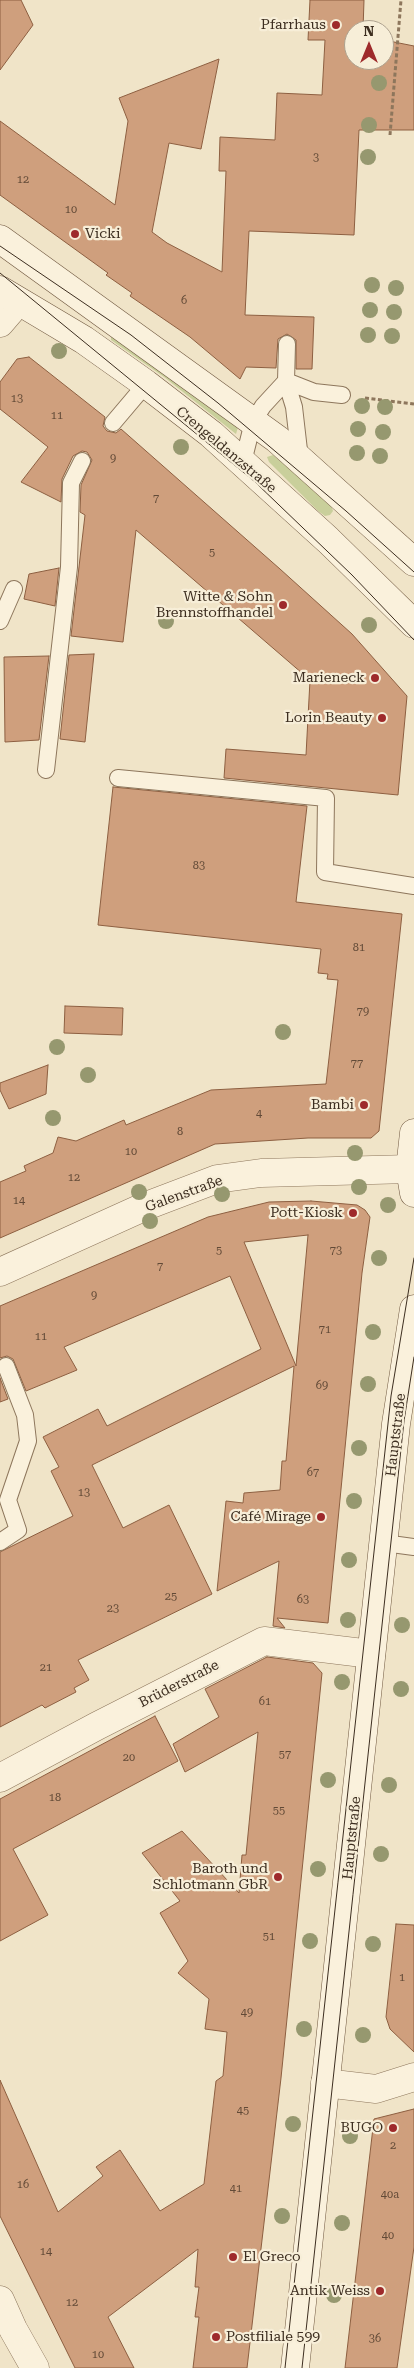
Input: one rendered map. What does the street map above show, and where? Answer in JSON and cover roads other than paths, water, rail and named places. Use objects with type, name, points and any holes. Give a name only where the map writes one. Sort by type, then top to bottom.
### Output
[{"type":"main road","points":[[0,239],[34,266],[126,328],[253,422],[300,459],[414,562]]},
{"type":"main road","points":[[0,322],[9,296],[34,266]]},
{"type":"main road","name":"Crengeldanzstraße","points":[[9,296],[84,340],[146,384],[243,462],[328,540],[413,623]]},
{"type":"main road","points":[[412,1181],[414,1133]]},
{"type":"main road","name":"Galenstraße","points":[[0,1272],[146,1206],[217,1179],[260,1173],[412,1181]]},
{"type":"main road","name":"Hauptstraße","points":[[295,2368],[396,1424],[409,1375],[414,1309]]},
{"type":"main road","name":"Brüderstraße","points":[[0,1778],[264,1641],[371,1654]]},
{"type":"main road","points":[[325,2083],[376,2089],[414,2077]]},
{"type":"main road","points":[[3,2315],[35,2368]]},
{"type":"lane","points":[[287,344],[286,381],[294,407],[300,459]]},
{"type":"lane","points":[[243,462],[253,422],[263,406],[286,381]]},
{"type":"lane","points":[[286,381],[314,392],[342,395]]},
{"type":"lane","points":[[113,423],[146,384]]},
{"type":"lane","points":[[46,770],[69,567],[71,483],[82,461]]},
{"type":"lane","points":[[0,621],[14,589]]},
{"type":"lane","points":[[118,778],[326,798],[325,872],[414,886]]},
{"type":"lane","points":[[0,1542],[18,1530],[8,1500],[28,1441],[25,1415],[6,1366]]},
{"type":"lane","points":[[384,1543],[414,1547]]},
{"type":"tram line","points":[[0,246],[131,335],[218,403],[346,511],[414,572]]},
{"type":"tram line","points":[[0,273],[254,481],[352,575],[414,640]]},
{"type":"tram line","points":[[285,2368],[391,1396],[414,1258]]},
{"type":"tram line","points":[[302,2368],[404,1421],[414,1357]]},
{"type":"place","name":"Pfarrhaus","points":[[336,25]]},
{"type":"place","name":"Vicki","points":[[75,234]]},
{"type":"place","name":"Witte & Sohn Brennstoffhandel","points":[[283,605]]},
{"type":"place","name":"Marieneck","points":[[375,678]]},
{"type":"place","name":"Lorin Beauty","points":[[382,718]]},
{"type":"place","name":"Bambi","points":[[364,1105]]},
{"type":"place","name":"Pott-Kiosk","points":[[353,1213]]},
{"type":"place","name":"Café Mirage","points":[[321,1517]]},
{"type":"place","name":"Baroth und Schlotmann GbR","points":[[278,1877]]},
{"type":"place","name":"BUGO","points":[[393,2128]]},
{"type":"place","name":"El Greco","points":[[233,2257]]},
{"type":"place","name":"Antik Weiss","points":[[380,2291]]},
{"type":"place","name":"Postfiliale 599","points":[[216,2337]]}]
